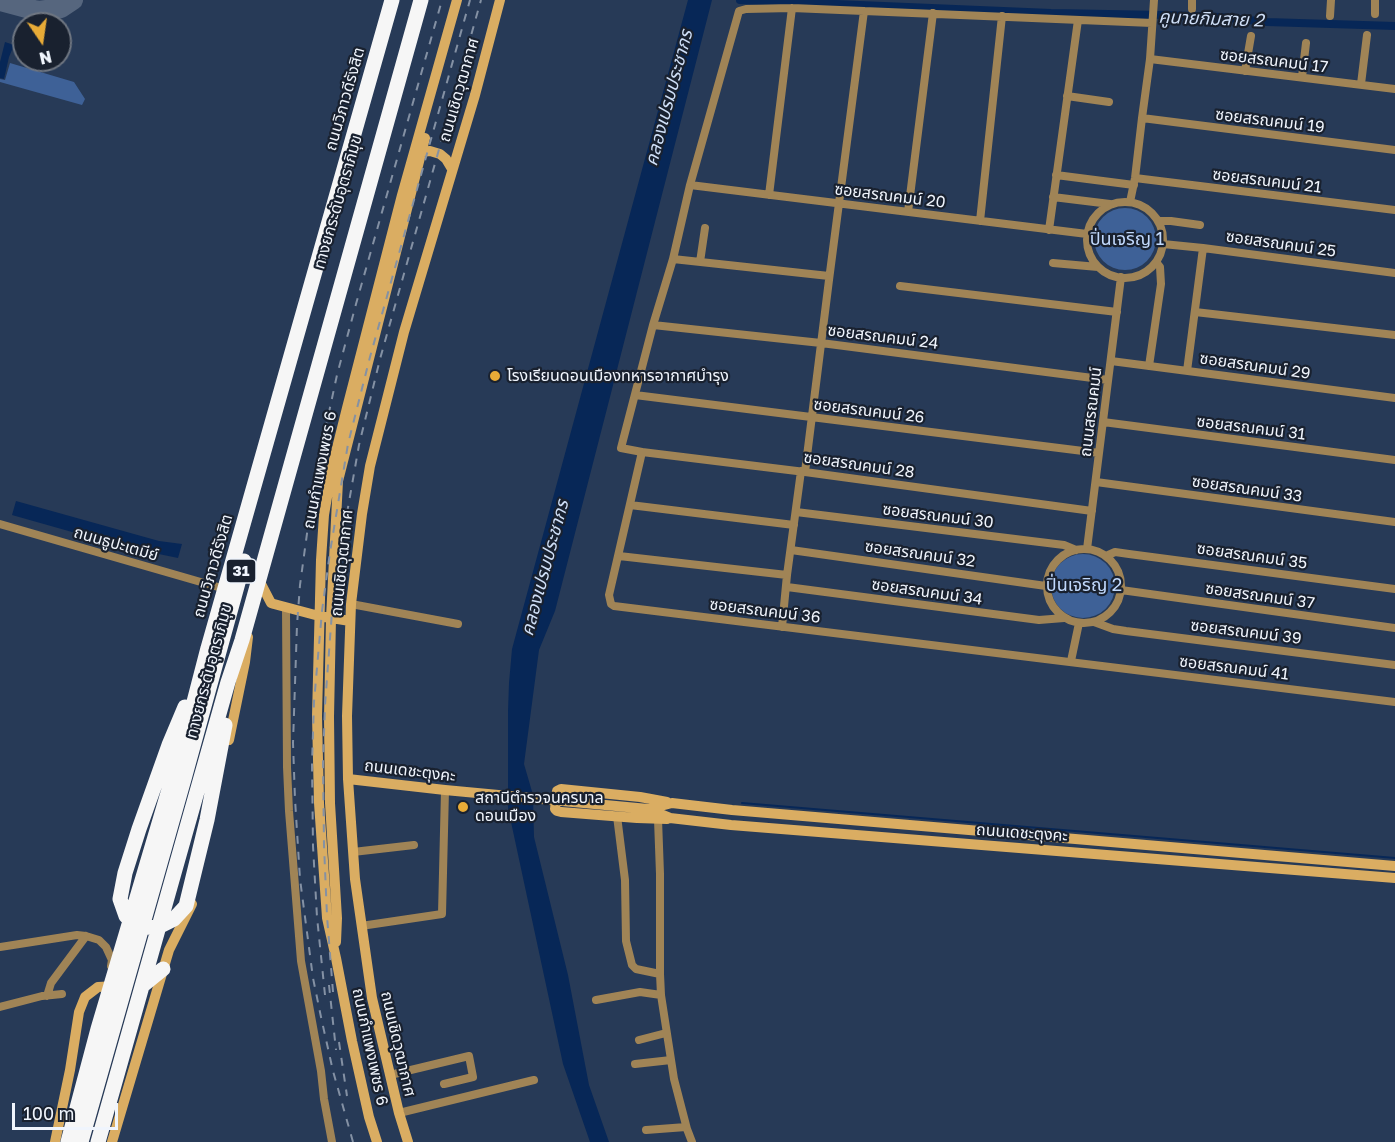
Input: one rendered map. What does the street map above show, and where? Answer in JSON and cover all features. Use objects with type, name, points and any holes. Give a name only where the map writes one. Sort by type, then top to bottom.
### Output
[{"type":"highway","name":"ถนนวิภาวดีรังสิต","points":[[68,1142],[98,1029],[187,729],[392,0]]},
{"type":"highway","name":"ทางยกระดับอุตราภิมุข","points":[[81,1142],[402,0]]},
{"type":"highway","name":"ทางยกระดับอุตราภิมุข","points":[[92,1142],[198,781],[287,451],[414,0]]},
{"type":"highway","name":"31","points":[[98,1142],[228,682],[250,612],[421,0]]},
{"type":"highway","points":[[208,648],[169,746],[125,873],[120,899],[126,916],[138,926],[156,928],[174,919],[186,906],[207,820],[242,640]]},
{"type":"highway","points":[[184,840],[185,861],[181,902],[185,919]]},
{"type":"highway","points":[[142,986],[163,969]]},
{"type":"main road","name":"ถนนกำแพงเพชร 6","points":[[377,1142],[352,1041],[327,918],[317,716],[323,526],[332,468],[402,195],[457,0]]},
{"type":"main road","name":"ถนนกำแพงเพชร 6","points":[[336,958],[337,918],[330,803],[330,618],[338,481],[421,152],[464,0]]},
{"type":"main road","name":"ถนนเชิดวุฒากาศ","points":[[408,1142],[368,981],[353,852],[347,716],[351,604],[370,466],[404,332],[475,95],[500,0]]},
{"type":"main road","points":[[421,152],[430,151],[440,154],[452,169]]},
{"type":"main road","points":[[259,580],[278,606]]},
{"type":"main road","points":[[250,612],[278,606],[350,621]]},
{"type":"main road","name":"31","points":[[112,1142],[169,950],[193,902],[248,644],[250,612]]},
{"type":"main road","name":"ถนนเดชะตุงคะ","points":[[348,779],[469,793],[648,809],[670,818],[731,825],[1395,878]]},
{"type":"main road","points":[[670,818],[557,811],[555,809],[557,791],[561,789],[640,797],[672,803]]},
{"type":"main road","name":"ถนนเดชะตุงคะ","points":[[648,809],[672,803],[1395,866]]},
{"type":"main road","points":[[1129,844],[1129,856]]},
{"type":"main road","points":[[56,1142],[79,1012],[85,997],[98,987],[117,986],[136,994],[142,1012],[135,1029],[103,1142]]},
{"type":"street","points":[[1130,202],[1135,181],[1150,59],[1154,0]]},
{"type":"street","points":[[1192,0],[1192,9]]},
{"type":"street","points":[[1330,0],[1330,16]]},
{"type":"street","points":[[1375,0],[1375,14]]},
{"type":"street","points":[[635,395],[673,259],[690,185],[739,11],[792,8],[1078,20],[1153,18]]},
{"type":"street","points":[[769,195],[792,8]]},
{"type":"street","points":[[782,627],[794,525],[812,417],[864,11]]},
{"type":"street","points":[[908,212],[933,13]]},
{"type":"street","points":[[980,221],[1002,16]]},
{"type":"street","points":[[1049,230],[1078,20]]},
{"type":"street","points":[[1360,84],[1367,35]]},
{"type":"street","points":[[1245,71],[1251,36]]},
{"type":"street","points":[[1302,77],[1306,43]]},
{"type":"street","name":"ซอยสรณคมน์ 17","points":[[1150,59],[1395,89]]},
{"type":"street","points":[[1067,96],[1109,102]]},
{"type":"street","name":"ซอยสรณคมน์ 19","points":[[1142,118],[1395,150]]},
{"type":"street","name":"ซอยสรณคมน์ 21","points":[[1056,175],[1135,181],[1395,210]]},
{"type":"street","name":"ซอยสรณคมน์ 20","points":[[690,185],[1087,234]]},
{"type":"street","points":[[1053,197],[1110,204],[1130,202],[1141,205],[1151,212],[1158,221],[1163,244],[1156,261],[1141,274],[1121,278],[1108,274],[1098,267],[1091,257],[1087,246],[1087,234],[1091,222],[1099,211],[1110,204]]},
{"type":"street","points":[[1158,221],[1200,225]]},
{"type":"street","points":[[700,262],[705,228]]},
{"type":"street","name":"ซอยสรณคมน์ 25","points":[[1163,244],[1395,273]]},
{"type":"street","points":[[1187,370],[1203,248]]},
{"type":"street","points":[[673,259],[829,276]]},
{"type":"street","points":[[1149,366],[1161,284],[1160,267],[1156,261]]},
{"type":"street","points":[[1053,263],[1098,267]]},
{"type":"street","name":"ถนนสรณคมน์","points":[[1087,549],[1121,278]]},
{"type":"street","points":[[900,286],[1117,312]]},
{"type":"street","points":[[1195,312],[1395,335]]},
{"type":"street","name":"ซอยสรณคมน์ 24","points":[[653,325],[821,343],[1108,380]]},
{"type":"street","name":"ซอยสรณคมน์ 29","points":[[1111,361],[1395,398]]},
{"type":"street","name":"ซอยสรณคมน์ 26","points":[[635,395],[1099,453]]},
{"type":"street","name":"ซอยสรณคมน์ 28","points":[[635,395],[621,448],[1092,511]]},
{"type":"street","name":"ซอยสรณคมน์ 31","points":[[1103,422],[1395,460]]},
{"type":"street","name":"ซอยสรณคมน์ 36","points":[[642,452],[609,595],[611,604],[614,606],[1071,661]]},
{"type":"street","name":"ซอยสรณคมน์ 33","points":[[1096,482],[1395,522]]},
{"type":"street","points":[[630,505],[794,525]]},
{"type":"street","name":"ซอยสรณคมน์ 30","points":[[796,512],[1064,545],[1076,550]]},
{"type":"street","name":"ถนนธูปะเตมีย์","points":[[0,524],[225,589]]},
{"type":"street","points":[[1087,549],[1106,556],[1113,562],[1121,580],[1118,601],[1104,618],[1094,622],[1079,623],[1064,618],[1051,604],[1047,595],[1046,586],[1049,573],[1055,562],[1065,554],[1076,550],[1087,549]]},
{"type":"street","name":"ซอยสรณคมน์ 32","points":[[791,550],[1046,586]]},
{"type":"street","name":"ซอยสรณคมน์ 35","points":[[1106,556],[1115,552],[1395,589]]},
{"type":"street","points":[[619,556],[787,575]]},
{"type":"street","name":"ซอยสรณคมน์ 34","points":[[787,587],[1039,620],[1064,618]]},
{"type":"street","name":"ซอยสรณคมน์ 37","points":[[1121,590],[1395,628]]},
{"type":"street","points":[[351,604],[458,624]]},
{"type":"street","points":[[278,606],[288,789],[301,961],[332,1142]]},
{"type":"street","name":"ซอยสรณคมน์ 39","points":[[1094,622],[1126,631],[1395,665]]},
{"type":"street","points":[[1071,661],[1079,623]]},
{"type":"street","name":"ซอยสรณคมน์ 41","points":[[1071,661],[1395,702]]},
{"type":"street","points":[[361,926],[442,914],[445,790]]},
{"type":"street","points":[[617,816],[624,880],[626,942],[632,965],[636,969],[660,974]]},
{"type":"street","points":[[658,819],[661,995],[674,1079],[692,1142]]},
{"type":"street","points":[[353,852],[414,845]]},
{"type":"street","points":[[0,947],[77,936],[99,940],[106,947],[112,960],[98,1029]]},
{"type":"street","points":[[47,996],[51,983],[86,936]]},
{"type":"street","points":[[596,1000],[640,992],[661,995]]},
{"type":"street","points":[[0,1007],[62,994]]},
{"type":"street","points":[[639,1040],[666,1033]]},
{"type":"street","points":[[390,1075],[469,1056],[473,1077],[444,1084]]},
{"type":"street","points":[[635,1064],[671,1060]]},
{"type":"street","points":[[399,1113],[534,1080]]},
{"type":"street","points":[[646,1130],[686,1127]]},
{"type":"shaded area","points":[[10,63],[12,64],[12,72],[40,72],[74,82],[85,99],[82,105],[0,82],[0,79],[5,80]]},
{"type":"shaded area","points":[[1125,208],[1137,210],[1147,217],[1154,227],[1156,239],[1154,251],[1147,261],[1137,268],[1125,270],[1113,268],[1103,261],[1096,251],[1094,239],[1096,227],[1103,217],[1113,210]]},
{"type":"shaded area","points":[[1083,554],[1095,556],[1106,563],[1113,574],[1115,586],[1113,598],[1106,609],[1095,616],[1083,618],[1071,616],[1060,609],[1053,598],[1051,586],[1053,574],[1060,563],[1071,556]]},
{"type":"water","name":"คลองเปรมประชากร","points":[[688,0],[712,0],[555,611],[539,650],[524,764],[533,795],[534,837],[568,975],[589,1085],[609,1142],[590,1142],[563,1064],[508,808],[509,683],[512,649]]},
{"type":"water","points":[[5,42],[12,44],[4,79],[0,78],[0,62]]},
{"type":"water","points":[[16,501],[159,541],[182,544],[178,558],[125,547],[12,515]]},
{"type":"waterway","name":"คูนายกิมสาย 2","points":[[740,0],[1051,13],[1220,17],[1267,22],[1395,26]]},
{"type":"waterway","points":[[742,803],[1395,858]]},
{"type":"taxiway","points":[[0,1],[38,11],[61,8],[73,0]]},
{"type":"railway","points":[[353,1142],[333,1071],[313,978],[300,879],[293,743],[300,585],[314,482],[337,375],[442,0]]},
{"type":"railway","points":[[325,995],[313,846],[312,764],[314,702],[330,552],[348,444],[370,357],[470,0]]},
{"type":"railway","points":[[333,992],[327,916],[323,763],[332,612],[340,553],[359,445],[380,359],[481,0]]},
{"type":"railway","points":[[329,985],[336,1050]]},
{"type":"railway","points":[[339,1042],[347,1096]]},
{"type":"place","name":"โรงเรียนดอนเมืองทหารอากาศบำรุง","points":[[495,376]]},
{"type":"place","name":"สถานีตำรวจนครบาล ดอนเมือง","points":[[463,807]]},
{"type":"district","name":"ปิ่นเจริญ 1","points":[[1127,239]]},
{"type":"district","name":"ปิ่นเจริญ 2","points":[[1084,585]]}]
